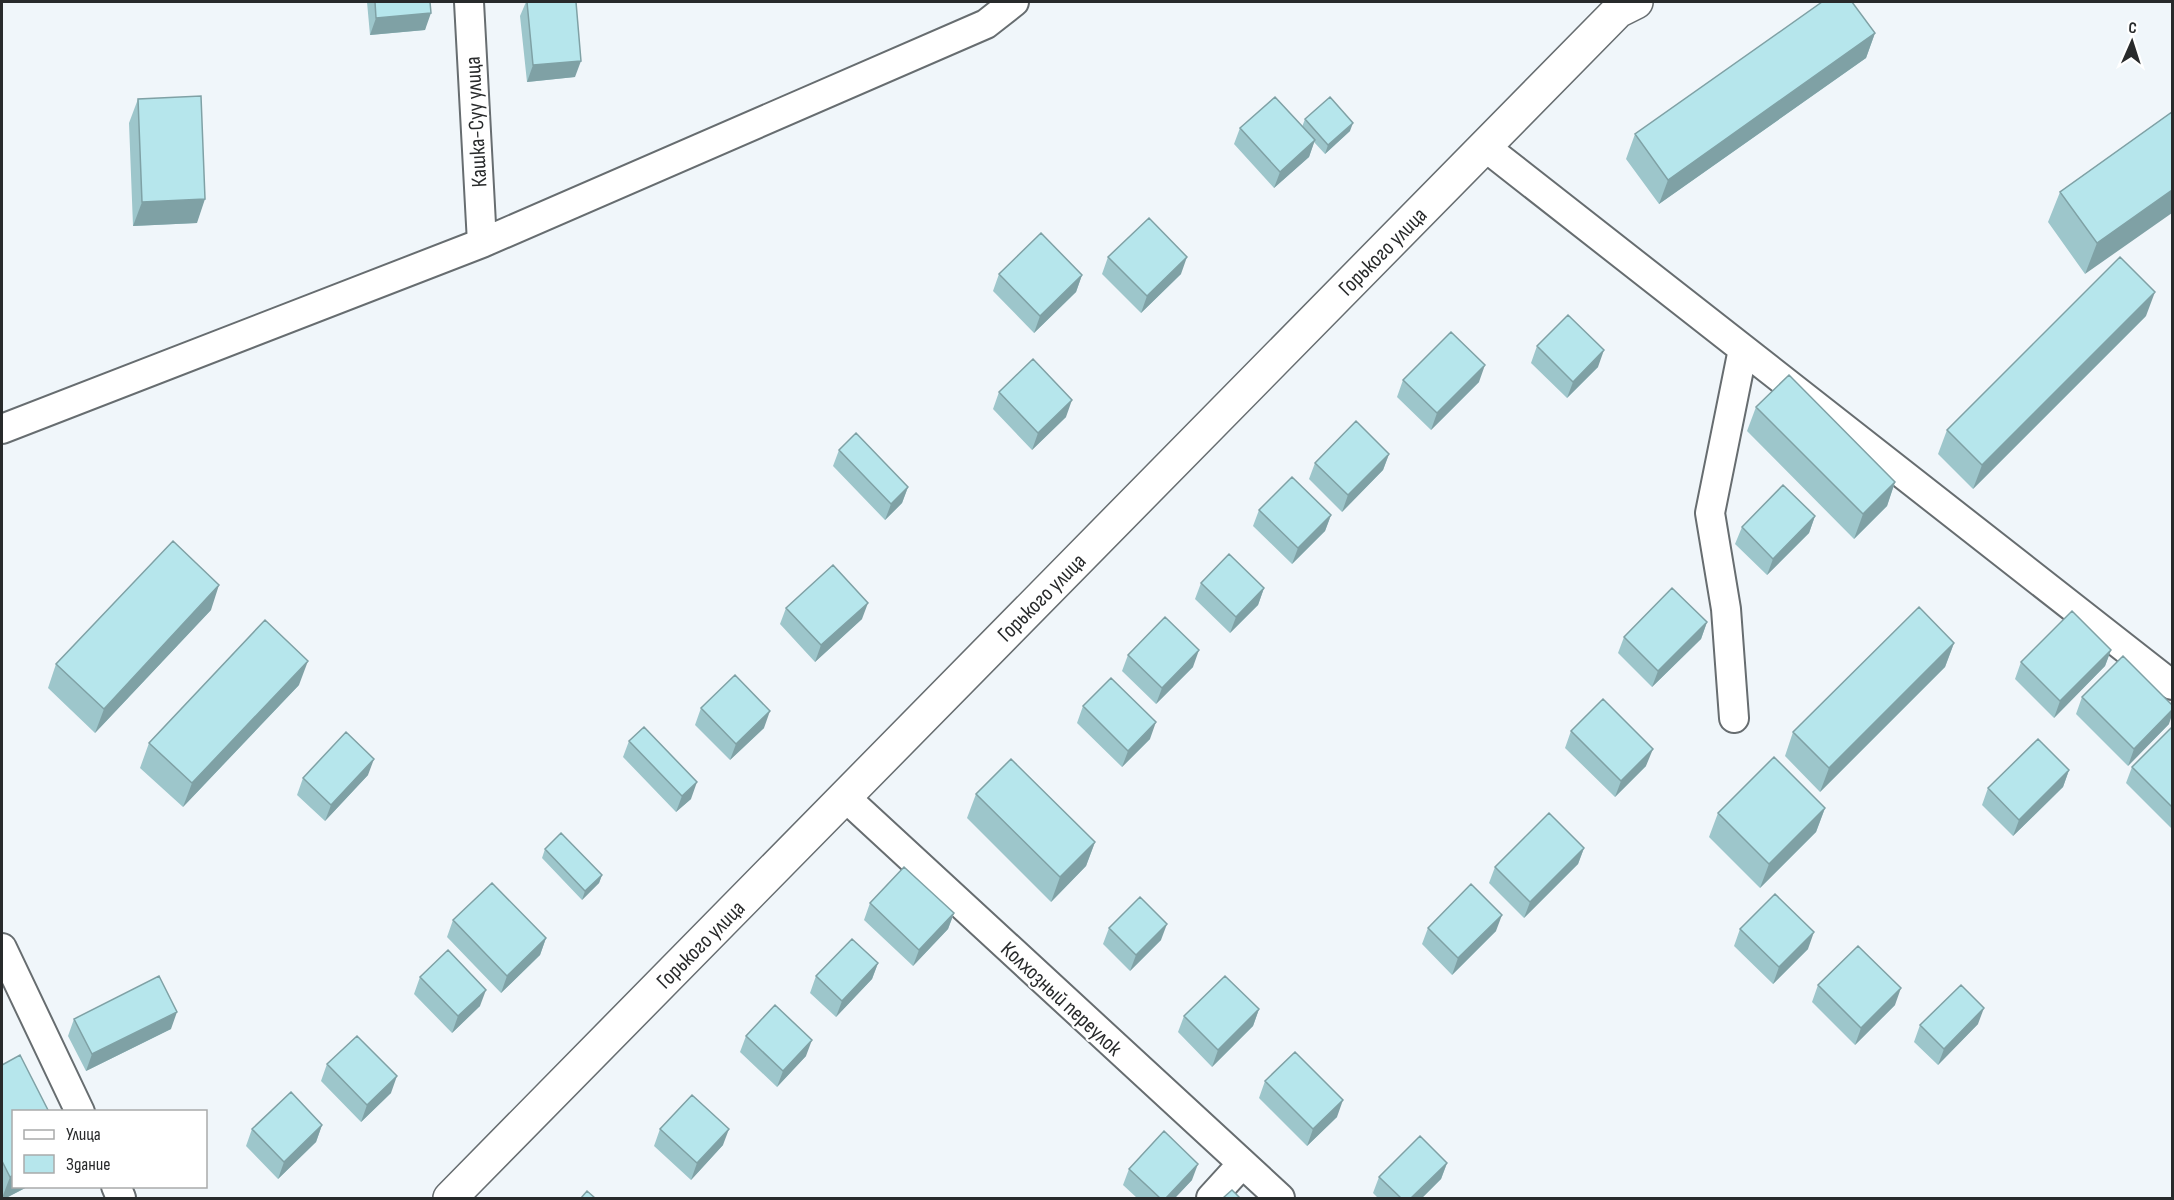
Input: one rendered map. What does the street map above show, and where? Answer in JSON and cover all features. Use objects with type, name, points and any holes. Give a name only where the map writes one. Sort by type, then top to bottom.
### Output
[{"type":"street","name":"Кашка-Суу улица","points":[[469,2],[482,243]]},
{"type":"street","points":[[2,429],[482,243],[1014,2]]},
{"type":"street","name":"Горького улица","points":[[450,1198],[1618,11],[1636,2]]},
{"type":"street","points":[[1484,147],[2172,685]]},
{"type":"street","points":[[1734,718],[1726,609],[1710,513],[1743,349]]},
{"type":"street","name":"Колхозный переулок","points":[[845,797],[1280,1198]]},
{"type":"street","points":[[2,948],[79,1110]]},
{"type":"street","points":[[1211,1198],[1242,1164]]},
{"type":"building","points":[[375,2],[430,2],[431,13],[376,18]]},
{"type":"building","points":[[527,2],[576,2],[581,61],[533,65]]},
{"type":"building","points":[[1822,2],[1852,2],[1875,33],[1668,180],[1635,134]]},
{"type":"building","points":[[201,96],[205,199],[142,202],[138,99]]},
{"type":"building","points":[[1275,97],[1315,140],[1280,172],[1240,128]]},
{"type":"building","points":[[1330,97],[1353,123],[1328,145],[1305,119]]},
{"type":"building","points":[[2172,112],[2172,190],[2097,243],[2060,192]]},
{"type":"building","points":[[1149,218],[1187,257],[1147,296],[1108,257]]},
{"type":"building","points":[[1041,233],[1082,275],[1040,316],[999,274]]},
{"type":"building","points":[[2120,257],[2155,292],[1982,465],[1947,430]]},
{"type":"building","points":[[1568,315],[1604,350],[1573,382],[1537,346]]},
{"type":"building","points":[[1451,332],[1485,365],[1437,413],[1403,380]]},
{"type":"building","points":[[1033,359],[1072,400],[1038,433],[999,392]]},
{"type":"building","points":[[1789,375],[1895,482],[1863,514],[1756,407]]},
{"type":"building","points":[[1356,421],[1389,454],[1348,495],[1315,463]]},
{"type":"building","points":[[856,433],[908,487],[891,504],[839,450]]},
{"type":"building","points":[[1292,477],[1331,515],[1298,548],[1259,510]]},
{"type":"building","points":[[1783,485],[1815,516],[1773,559],[1742,527]]},
{"type":"building","points":[[173,541],[219,585],[104,709],[56,664]]},
{"type":"building","points":[[1229,554],[1264,588],[1236,617],[1201,583]]},
{"type":"building","points":[[833,565],[868,603],[821,645],[786,608]]},
{"type":"building","points":[[1672,588],[1707,622],[1658,671],[1624,637]]},
{"type":"building","points":[[1919,607],[1954,643],[1829,768],[1793,732]]},
{"type":"building","points":[[2072,611],[2111,650],[2060,701],[2021,662]]},
{"type":"building","points":[[1165,617],[1199,650],[1162,688],[1128,655]]},
{"type":"building","points":[[265,620],[308,661],[192,783],[149,743]]},
{"type":"building","points":[[2123,656],[2172,705],[2172,710],[2134,749],[2082,697]]},
{"type":"building","points":[[735,675],[770,711],[736,744],[701,708]]},
{"type":"building","points":[[1111,678],[1156,722],[1128,751],[1083,706]]},
{"type":"building","points":[[1603,699],[1653,749],[1621,781],[1571,731]]},
{"type":"building","points":[[644,727],[697,782],[682,796],[629,741]]},
{"type":"building","points":[[2172,727],[2172,807],[2132,767]]},
{"type":"building","points":[[346,732],[374,759],[331,805],[303,778]]},
{"type":"building","points":[[2038,739],[2069,770],[2019,820],[1988,788]]},
{"type":"building","points":[[1774,757],[1825,808],[1769,864],[1718,813]]},
{"type":"building","points":[[1011,759],[1095,842],[1060,877],[976,794]]},
{"type":"building","points":[[1549,813],[1584,848],[1530,902],[1495,867]]},
{"type":"building","points":[[561,833],[602,875],[585,891],[545,849]]},
{"type":"building","points":[[904,867],[954,913],[919,950],[870,903]]},
{"type":"building","points":[[492,883],[546,938],[507,976],[453,920]]},
{"type":"building","points":[[1471,884],[1502,915],[1458,958],[1428,928]]},
{"type":"building","points":[[1775,894],[1814,932],[1779,967],[1740,929]]},
{"type":"building","points":[[1140,897],[1167,924],[1136,955],[1109,928]]},
{"type":"building","points":[[852,939],[878,963],[842,1001],[816,976]]},
{"type":"building","points":[[1858,946],[1901,988],[1861,1028],[1818,985]]},
{"type":"building","points":[[448,950],[486,990],[458,1016],[420,977]]},
{"type":"building","points":[[159,976],[177,1012],[92,1054],[74,1019]]},
{"type":"building","points":[[1225,976],[1259,1009],[1218,1050],[1184,1016]]},
{"type":"building","points":[[1961,985],[1984,1008],[1944,1049],[1920,1025]]},
{"type":"building","points":[[775,1005],[812,1040],[783,1071],[746,1036]]},
{"type":"building","points":[[357,1036],[397,1076],[367,1105],[327,1064]]},
{"type":"building","points":[[1295,1052],[1343,1100],[1313,1129],[1265,1081]]},
{"type":"building","points":[[20,1055],[48,1110],[12,1110],[12,1176],[10,1177],[2,1161],[2,1065]]},
{"type":"building","points":[[291,1092],[322,1125],[284,1162],[252,1129]]},
{"type":"building","points":[[692,1095],[729,1129],[697,1163],[660,1129]]},
{"type":"building","points":[[1164,1131],[1198,1164],[1166,1198],[1160,1198],[1129,1169]]},
{"type":"building","points":[[1420,1136],[1447,1163],[1411,1198],[1401,1198],[1379,1177]]},
{"type":"building","points":[[1232,1190],[1240,1198],[1223,1198]]},
{"type":"building","points":[[587,1191],[595,1198],[581,1198]]}]
